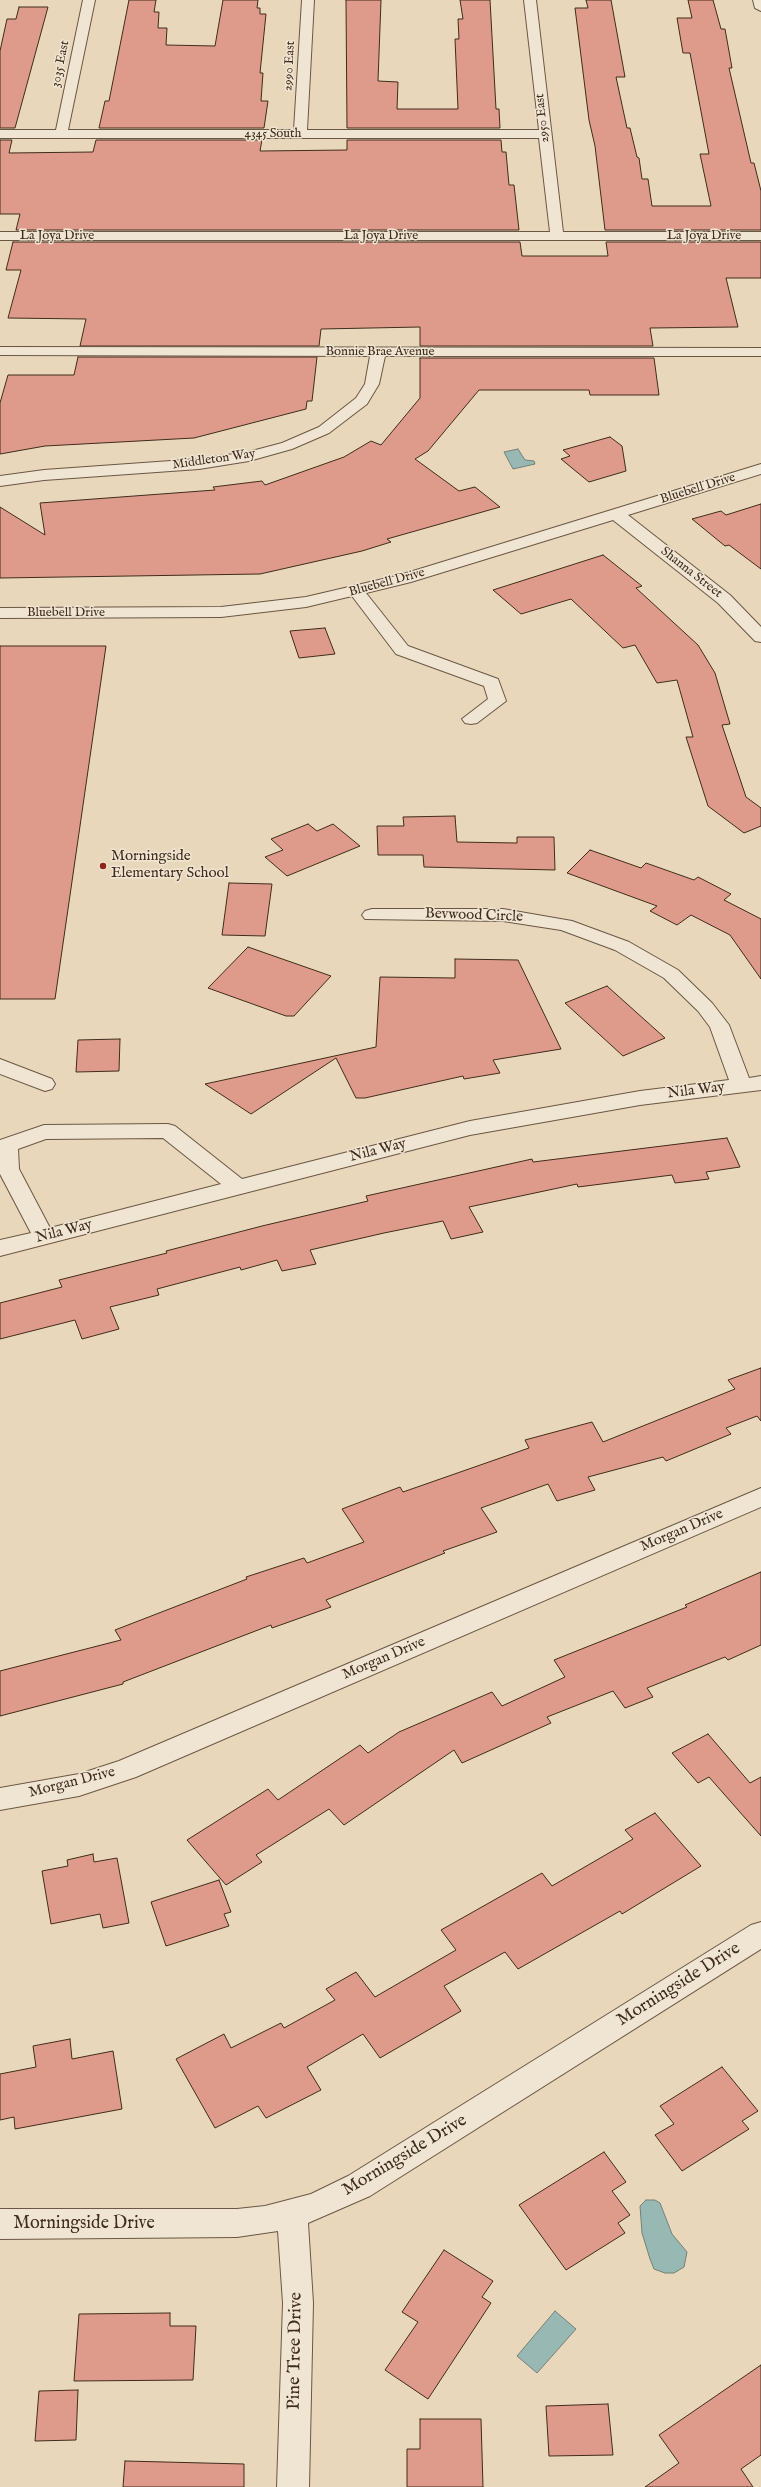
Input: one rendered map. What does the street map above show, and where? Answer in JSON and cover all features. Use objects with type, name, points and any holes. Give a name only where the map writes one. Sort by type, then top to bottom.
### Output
[{"type":"street","name":"3035 East","points":[[61,134],[89,0]]},
{"type":"street","name":"2990 East","points":[[300,134],[308,0]]},
{"type":"street","name":"2950 East","points":[[530,0],[557,236]]},
{"type":"street","points":[[759,0],[761,8]]},
{"type":"street","name":"4345 South","points":[[0,134],[545,134]]},
{"type":"street","name":"La Joya Drive","points":[[0,236],[761,236]]},
{"type":"street","name":"Bonnie Brae Avenue","points":[[0,351],[761,352]]},
{"type":"street","name":"Middleton Way","points":[[0,481],[44,475],[199,464],[249,456],[287,446],[324,430],[362,401],[372,384],[378,352]]},
{"type":"street","name":"Bluebell Drive","points":[[0,613],[221,612],[278,606],[357,592],[761,469]]},
{"type":"street","name":"Shanna Street","points":[[616,514],[724,599],[761,637]]},
{"type":"street","points":[[357,592],[402,650],[492,683],[497,701],[471,719]]},
{"type":"street","name":"Bevwood Circle","points":[[372,915],[502,915],[565,925],[622,946],[670,974],[705,1007],[719,1025],[728,1045],[751,1084]]},
{"type":"street","points":[[0,1066],[45,1084]]},
{"type":"street","name":"Nila Way","points":[[0,1248],[470,1128],[593,1105],[751,1084]]},
{"type":"street","points":[[44,1237],[8,1169],[7,1145],[44,1132],[168,1131],[238,1187]]},
{"type":"street","name":"Morgan Drive","points":[[0,1799],[79,1784],[127,1769],[761,1497]]},
{"type":"street","name":"Morningside Drive","points":[[0,2224],[208,2225],[265,2220],[292,2215],[337,2198],[359,2186],[761,1934]]},
{"type":"street","name":"Pine Tree Drive","points":[[292,2215],[298,2303],[293,2487]]},
{"type":"water","points":[[518,449],[525,460],[534,461],[535,464],[513,469],[504,452]]},
{"type":"water","points":[[646,2200],[655,2200],[660,2203],[672,2234],[687,2252],[684,2267],[674,2273],[665,2273],[654,2269],[650,2259],[642,2233],[640,2206]]},
{"type":"water","points":[[555,2311],[576,2329],[537,2373],[517,2356]]},
{"type":"building","points":[[129,0],[156,0],[154,12],[159,12],[158,28],[167,28],[166,45],[215,46],[223,0],[258,0],[257,8],[260,8],[260,14],[266,14],[260,73],[263,73],[261,101],[268,101],[264,128],[99,128],[105,101],[109,101]]},
{"type":"building","points":[[346,0],[381,0],[378,81],[398,82],[397,109],[458,109],[455,39],[459,39],[458,19],[463,19],[460,0],[490,0],[496,109],[499,109],[500,128],[347,128]]},
{"type":"building","points":[[586,0],[611,0],[625,77],[616,77],[627,128],[630,128],[637,157],[639,158],[642,179],[648,179],[652,206],[711,206],[700,154],[709,154],[690,53],[683,53],[677,18],[692,18],[688,0],[713,0],[721,29],[725,29],[732,68],[729,68],[751,163],[754,163],[761,191],[761,230],[605,230],[595,146],[589,120],[575,8],[588,8]]},
{"type":"building","points":[[19,7],[48,7],[15,128],[0,128],[0,51],[7,19],[16,19]]},
{"type":"building","points":[[0,140],[12,140],[9,153],[93,152],[96,140],[262,140],[260,151],[347,150],[347,140],[501,140],[502,152],[506,152],[509,185],[514,185],[519,230],[16,230],[20,214],[0,214]]},
{"type":"building","points":[[13,242],[520,242],[522,256],[608,256],[606,242],[761,242],[761,278],[726,278],[738,327],[650,328],[653,346],[420,346],[420,327],[321,329],[319,346],[80,346],[86,319],[8,318],[21,270],[6,270]]},
{"type":"building","points":[[78,357],[317,357],[312,401],[307,401],[306,409],[194,438],[45,446],[0,454],[0,403],[8,375],[74,375]]},
{"type":"building","points":[[420,358],[654,358],[659,395],[590,395],[589,390],[479,390],[428,451],[415,459],[459,491],[475,487],[500,507],[387,539],[391,542],[362,551],[260,574],[0,578],[0,507],[45,535],[40,503],[215,490],[213,487],[262,481],[265,485],[344,457],[371,441],[381,445],[420,398]]},
{"type":"building","points":[[610,437],[622,446],[626,471],[589,482],[561,459],[570,456],[563,450]]},
{"type":"building","points":[[761,504],[761,569],[729,545],[725,546],[692,519],[721,511],[726,515]]},
{"type":"building","points":[[603,555],[642,586],[636,588],[698,645],[715,673],[730,724],[722,725],[746,797],[761,808],[761,826],[744,833],[708,806],[686,737],[693,737],[677,680],[657,683],[635,645],[623,648],[571,599],[521,614],[493,590]]},
{"type":"building","points":[[325,628],[335,654],[299,658],[290,631]]},
{"type":"building","points":[[0,646],[106,646],[55,999],[0,999]]},
{"type":"building","points":[[455,816],[457,842],[517,843],[517,837],[554,837],[555,870],[424,867],[423,855],[378,855],[377,826],[404,826],[403,817]]},
{"type":"building","points":[[308,824],[317,831],[333,824],[360,846],[287,876],[265,857],[283,850],[271,839]]},
{"type":"building","points":[[590,850],[641,868],[646,863],[694,880],[698,877],[731,894],[724,900],[761,919],[761,979],[730,935],[691,915],[677,925],[650,911],[657,906],[567,873]]},
{"type":"building","points":[[229,883],[272,884],[265,936],[222,935]]},
{"type":"building","points":[[248,947],[331,976],[294,1016],[286,1016],[208,988]]},
{"type":"building","points":[[455,959],[518,960],[561,1049],[493,1060],[500,1073],[464,1079],[463,1076],[365,1098],[356,1098],[336,1058],[251,1114],[205,1084],[376,1047],[380,977],[455,978]]},
{"type":"building","points":[[607,986],[665,1038],[623,1056],[565,1003]]},
{"type":"building","points":[[120,1039],[119,1071],[76,1072],[78,1040]]},
{"type":"building","points":[[727,1138],[740,1167],[706,1172],[709,1179],[675,1183],[672,1175],[578,1187],[577,1184],[469,1207],[483,1232],[451,1239],[443,1221],[384,1233],[310,1250],[316,1264],[282,1271],[277,1260],[241,1270],[240,1267],[157,1289],[159,1295],[110,1307],[119,1329],[82,1339],[75,1320],[0,1339],[0,1303],[62,1287],[59,1280],[167,1253],[166,1251],[262,1226],[368,1201],[366,1196],[532,1159],[533,1162]]},
{"type":"building","points":[[761,1368],[761,1421],[757,1416],[726,1428],[731,1434],[666,1461],[663,1457],[588,1477],[595,1490],[557,1501],[548,1484],[481,1508],[497,1532],[443,1551],[445,1553],[326,1600],[331,1607],[272,1628],[271,1625],[123,1682],[123,1684],[0,1716],[0,1671],[121,1640],[115,1630],[247,1579],[246,1577],[304,1558],[307,1563],[364,1542],[342,1509],[400,1487],[403,1492],[529,1448],[525,1440],[592,1422],[603,1442],[735,1389],[728,1380]]},
{"type":"building","points":[[761,1572],[761,1645],[728,1660],[725,1657],[647,1688],[653,1697],[625,1708],[613,1691],[547,1717],[551,1723],[462,1763],[454,1750],[344,1825],[329,1809],[256,1855],[262,1862],[226,1885],[187,1840],[268,1789],[278,1800],[360,1745],[368,1753],[399,1732],[492,1692],[502,1706],[565,1677],[554,1660],[687,1607],[685,1605]]},
{"type":"building","points":[[708,1734],[750,1783],[761,1777],[761,1836],[709,1777],[698,1783],[672,1753]]},
{"type":"building","points":[[655,1813],[701,1866],[622,1914],[620,1911],[518,1969],[505,1952],[444,1986],[461,2011],[380,2058],[363,2034],[307,2067],[321,2090],[266,2118],[258,2106],[215,2128],[176,2059],[224,2034],[231,2048],[281,2023],[284,2028],[335,2000],[326,1989],[356,1972],[375,1997],[456,1950],[441,1930],[542,1873],[552,1886],[633,1839],[625,1830]]},
{"type":"building","points":[[93,1854],[94,1862],[117,1858],[129,1923],[103,1928],[100,1914],[51,1924],[42,1871],[68,1866],[67,1860]]},
{"type":"building","points":[[219,1880],[231,1912],[224,1914],[229,1926],[166,1946],[151,1902]]},
{"type":"building","points":[[70,2039],[72,2059],[113,2051],[122,2109],[15,2129],[14,2117],[0,2120],[0,2074],[36,2067],[33,2046]]},
{"type":"building","points":[[722,2067],[758,2111],[742,2121],[749,2129],[682,2171],[655,2135],[674,2124],[660,2106]]},
{"type":"building","points":[[604,2152],[626,2182],[612,2191],[630,2215],[618,2223],[625,2233],[566,2270],[519,2205]]},
{"type":"building","points":[[444,2250],[493,2281],[482,2297],[491,2303],[428,2399],[385,2370],[418,2322],[402,2312]]},
{"type":"building","points":[[170,2313],[170,2326],[196,2326],[193,2380],[74,2381],[79,2314]]},
{"type":"building","points":[[761,2365],[761,2455],[741,2469],[753,2487],[645,2487],[679,2463],[659,2435]]},
{"type":"building","points":[[78,2390],[76,2440],[35,2441],[39,2391]]},
{"type":"building","points":[[608,2404],[613,2455],[549,2456],[546,2406]]},
{"type":"building","points":[[420,2419],[481,2419],[483,2487],[407,2487],[407,2449],[420,2449]]},
{"type":"building","points":[[125,2461],[244,2464],[244,2487],[123,2487]]},
{"type":"place","name":"Morningside Elementary School","points":[[103,866]]}]
